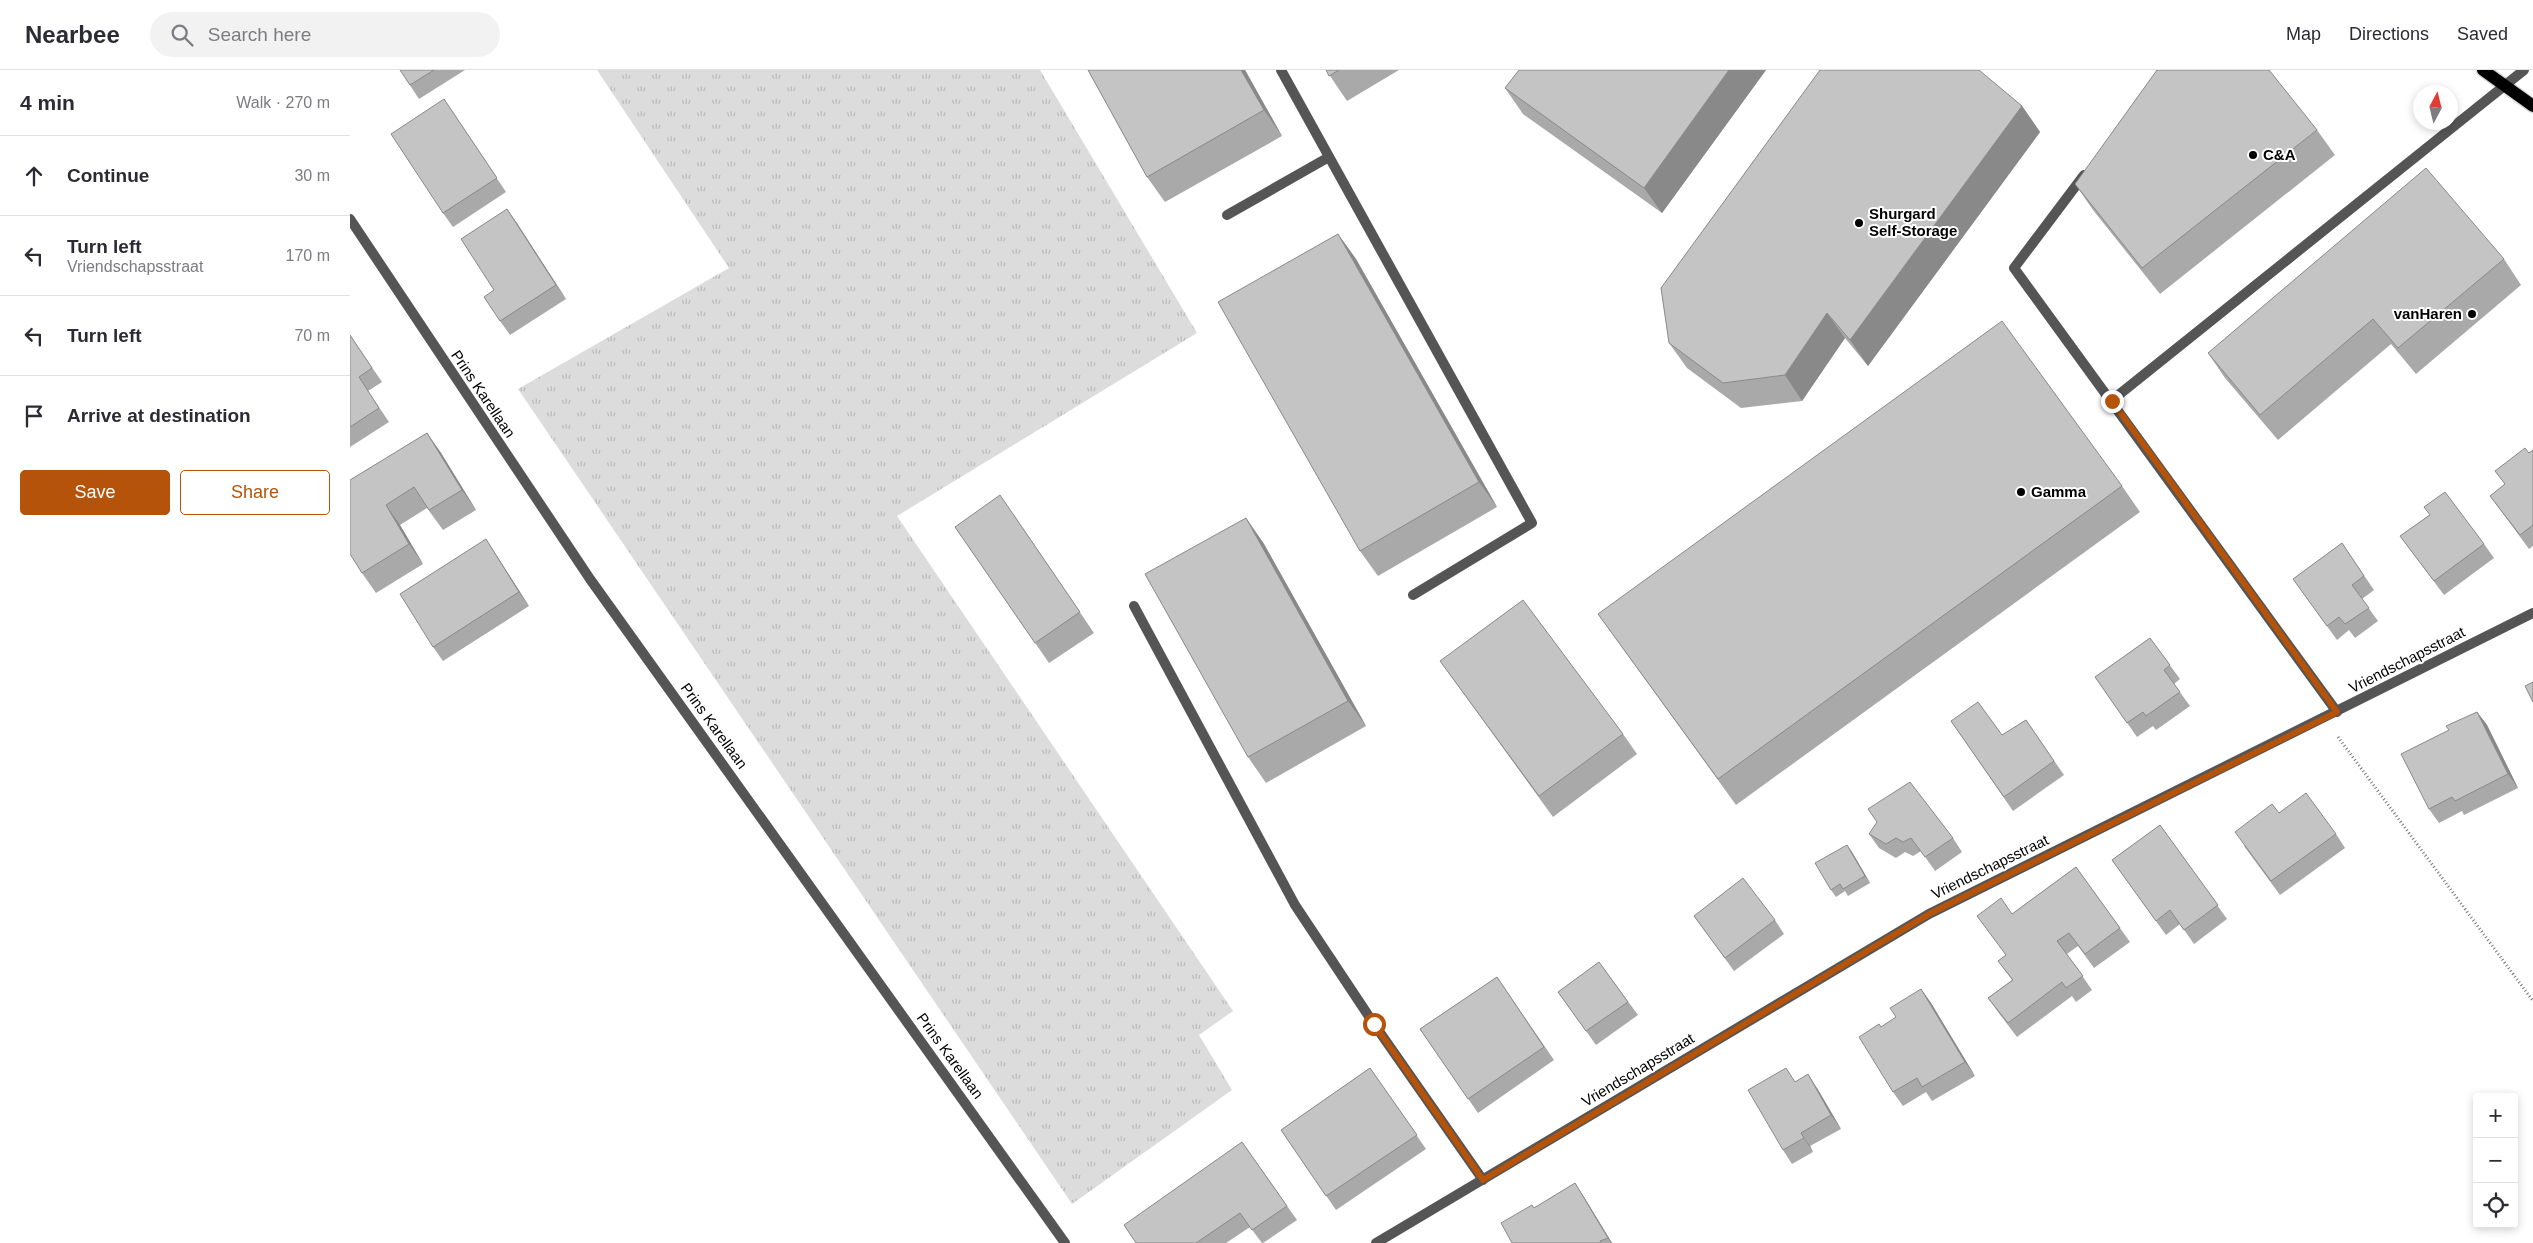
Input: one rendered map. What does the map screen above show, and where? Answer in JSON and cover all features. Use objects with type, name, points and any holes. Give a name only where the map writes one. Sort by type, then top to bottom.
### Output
[{"type":"main road","points":[[2483,70],[2533,106]]},
{"type":"street","points":[[1281,70],[1532,522],[1413,595]]},
{"type":"street","points":[[2112,401],[2524,70]]},
{"type":"street","points":[[1227,215],[1329,157]]},
{"type":"street","points":[[2091,165],[2014,268],[2337,712]]},
{"type":"street","name":"Prins Karellaan","points":[[350,219],[590,579],[1065,1243]]},
{"type":"street","points":[[1134,606],[1295,905],[1374,1024],[1483,1180]]},
{"type":"street","name":"Vriendschapsstraat","points":[[1376,1243],[1929,914],[2533,613]]},
{"type":"path","points":[[2324,718],[2533,1001]]},
{"type":"green space","points":[[597,70],[1040,70],[1197,333],[897,516],[1233,1011],[1199,1035],[1232,1090],[1072,1204],[518,389],[729,268]]},
{"type":"building","points":[[400,70],[434,70],[410,85]]},
{"type":"building","points":[[1088,70],[1241,70],[1264,110],[1147,177]]},
{"type":"building","points":[[1326,70],[1339,70],[1329,76]]},
{"type":"building","points":[[1519,70],[1729,70],[1644,188],[1505,88]]},
{"type":"building","name":"Shurgard Self-Storage","points":[[1820,70],[1979,70],[2022,106],[1850,340],[1827,313],[1785,375],[1723,383],[1669,343],[1661,288]]},
{"type":"building","points":[[2157,70],[2269,70],[2317,130],[2142,268],[2075,184]]},
{"type":"building","points":[[444,99],[497,178],[443,213],[391,134]]},
{"type":"building","points":[[2426,168],[2504,259],[2398,348],[2373,319],[2260,415],[2208,353]]},
{"type":"building","points":[[507,209],[556,285],[500,321],[484,297],[494,290],[461,239]]},
{"type":"building","points":[[1338,234],[1479,482],[1360,551],[1218,302]]},
{"type":"building","points":[[2002,321],[2122,486],[1718,779],[1598,614]]},
{"type":"building","points":[[350,335],[372,368],[359,377],[379,408],[350,427]]},
{"type":"building","points":[[427,433],[462,490],[429,510],[414,487],[386,505],[409,544],[362,573],[350,554],[350,480]]},
{"type":"building","points":[[2525,448],[2529,453],[2533,450],[2533,525],[2520,535],[2490,496],[2505,484],[2495,471]]},
{"type":"building","points":[[2445,492],[2484,544],[2434,581],[2400,536],[2430,515],[2424,507]]},
{"type":"building","points":[[1000,495],[1080,612],[1035,643],[955,527]]},
{"type":"building","points":[[1246,518],[1348,701],[1248,757],[1145,574]]},
{"type":"building","points":[[486,539],[519,592],[433,647],[400,594]]},
{"type":"building","points":[[2342,543],[2364,576],[2352,585],[2369,608],[2345,624],[2339,617],[2327,626],[2293,579]]},
{"type":"building","points":[[1523,600],[1623,734],[1539,796],[1440,661]]},
{"type":"building","points":[[2150,638],[2170,665],[2164,670],[2180,692],[2146,716],[2143,712],[2127,723],[2095,677]]},
{"type":"building","points":[[2533,682],[2533,702],[2525,686]]},
{"type":"building","points":[[1978,702],[2002,735],[2026,720],[2054,761],[2004,797],[1951,721]]},
{"type":"building","points":[[2477,712],[2508,774],[2455,801],[2452,797],[2429,809],[2401,754],[2449,730],[2446,726]]},
{"type":"building","points":[[1910,782],[1953,838],[1925,857],[1911,838],[1903,842],[1896,838],[1886,844],[1869,834],[1877,822],[1868,809]]},
{"type":"building","points":[[2306,793],[2336,834],[2271,881],[2235,832],[2272,804],[2279,813]]},
{"type":"building","points":[[2160,825],[2218,905],[2184,930],[2170,910],[2156,921],[2112,860]]},
{"type":"building","points":[[1847,845],[1865,876],[1843,889],[1840,884],[1831,890],[1815,863]]},
{"type":"building","points":[[2076,867],[2120,928],[2085,954],[2069,933],[2057,941],[2083,976],[2066,988],[2062,982],[2008,1023],[1988,998],[2013,980],[1998,961],[2006,955],[1977,916],[2001,898],[2012,914]]},
{"type":"building","points":[[1743,878],[1775,920],[1725,958],[1694,916]]},
{"type":"building","points":[[1599,962],[1628,1002],[1586,1031],[1558,992]]},
{"type":"building","points":[[1497,977],[1544,1047],[1468,1099],[1420,1029]]},
{"type":"building","points":[[1921,989],[1965,1062],[1922,1087],[1917,1078],[1893,1092],[1859,1037],[1879,1024],[1881,1027],[1896,1017],[1890,1008]]},
{"type":"building","points":[[1370,1068],[1417,1135],[1326,1196],[1281,1130]]},
{"type":"building","points":[[1786,1068],[1795,1082],[1808,1074],[1831,1115],[1801,1133],[1804,1138],[1783,1150],[1748,1090]]},
{"type":"building","points":[[1242,1142],[1287,1206],[1252,1230],[1240,1213],[1196,1243],[1136,1243],[1124,1225]]},
{"type":"building","points":[[1575,1183],[1608,1238],[1600,1241],[1601,1243],[1512,1243],[1501,1223],[1532,1205],[1534,1208]]},
{"type":"place","name":"C&A","points":[[2253,155]]},
{"type":"place","name":"Shurgard Self-Storage","points":[[1859,223]]},
{"type":"place","name":"vanHaren","points":[[2472,314]]},
{"type":"place","name":"Gamma","points":[[2021,492]]},
{"type":"route","points":[[1374,1024],[1483,1180],[1929,914],[2337,712],[2112,401]]}]
